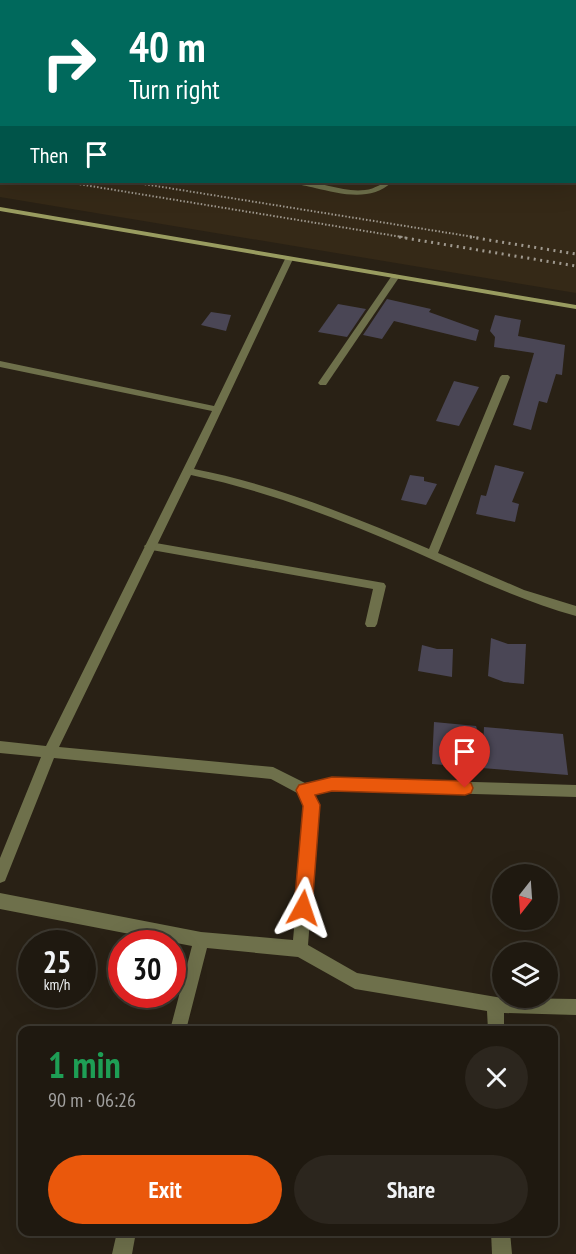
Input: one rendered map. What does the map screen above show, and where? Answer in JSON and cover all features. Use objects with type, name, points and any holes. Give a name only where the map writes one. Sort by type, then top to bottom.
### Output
[{"type":"main road","points":[[0,209],[576,307]]},
{"type":"street","points":[[303,183],[364,192],[380,190],[388,183]]},
{"type":"street","points":[[0,876],[50,752],[289,259]]},
{"type":"street","points":[[323,383],[396,276]]},
{"type":"street","points":[[0,364],[217,409]]},
{"type":"street","points":[[432,554],[505,377]]},
{"type":"street","points":[[188,471],[273,491],[328,511],[554,606],[576,611]]},
{"type":"street","points":[[150,546],[380,586],[371,624]]},
{"type":"street","points":[[0,747],[273,773],[304,790],[312,805],[300,950]]},
{"type":"street","points":[[304,790],[332,784],[576,791]]},
{"type":"street","points":[[0,901],[201,940],[300,950],[355,981],[492,1004]]},
{"type":"street","points":[[179,1026],[201,940]]},
{"type":"street","points":[[558,1006],[576,1007]]},
{"type":"street","points":[[495,1008],[496,1026]]},
{"type":"street","points":[[122,1254],[127,1236]]},
{"type":"street","points":[[501,1236],[502,1254]]},
{"type":"shaded area","points":[[0,183],[576,183],[576,293],[0,197]]},
{"type":"building","points":[[387,299],[431,309],[429,312],[479,330],[476,341],[394,321],[382,339],[363,335]]},
{"type":"building","points":[[338,304],[366,309],[347,337],[318,332]]},
{"type":"building","points":[[211,312],[231,315],[226,331],[201,325]]},
{"type":"building","points":[[495,315],[521,320],[518,336],[565,345],[562,375],[556,374],[547,403],[539,401],[531,430],[513,425],[534,353],[494,347],[495,337],[490,331]]},
{"type":"building","points":[[454,381],[479,387],[459,426],[436,421]]},
{"type":"building","points":[[495,465],[524,472],[512,502],[519,504],[515,522],[476,514],[481,495],[486,496]]},
{"type":"building","points":[[410,475],[424,477],[424,481],[437,484],[426,505],[401,500]]},
{"type":"building","points":[[491,638],[508,644],[526,644],[524,684],[504,682],[488,676]]},
{"type":"building","points":[[422,645],[437,649],[453,649],[452,677],[418,671]]},
{"type":"building","points":[[434,722],[476,726],[483,746],[484,727],[563,734],[568,775],[432,764]]},
{"type":"railway","points":[[72,183],[408,238]]},
{"type":"railway","points":[[137,183],[480,238]]},
{"type":"railway","points":[[399,237],[576,266]]},
{"type":"railway","points":[[470,237],[576,254]]},
{"type":"route","points":[[303,908],[312,805],[304,790],[332,784],[465,788]]}]
